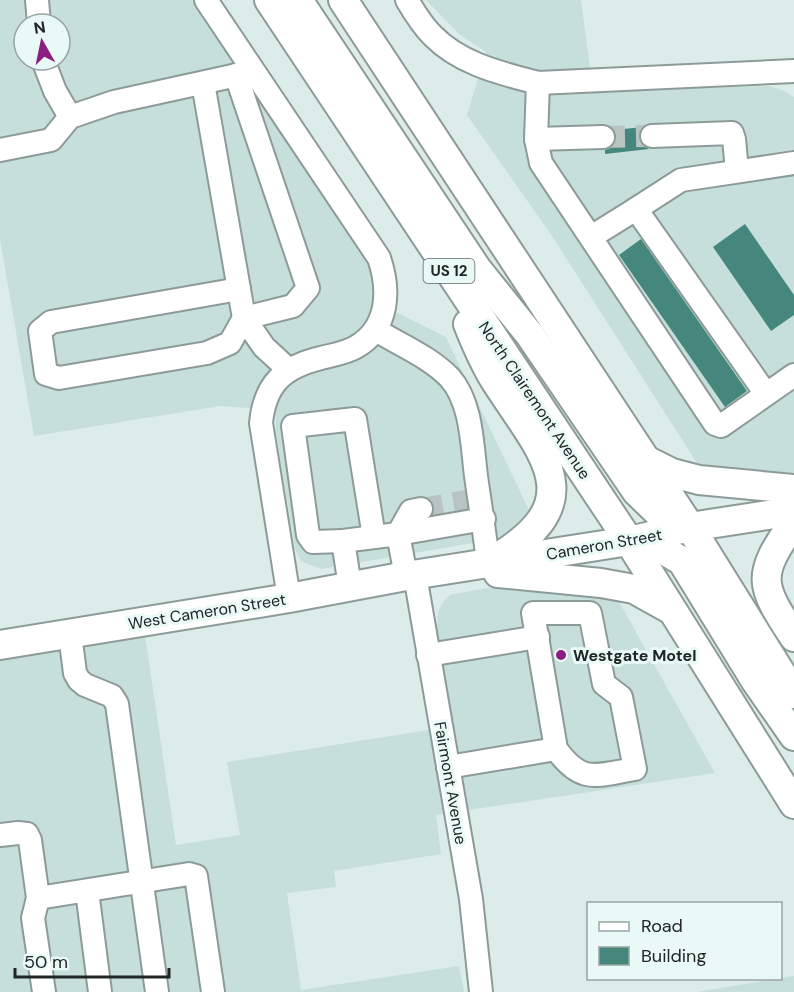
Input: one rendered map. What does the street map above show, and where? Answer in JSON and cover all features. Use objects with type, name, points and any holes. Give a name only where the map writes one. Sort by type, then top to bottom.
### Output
[{"type":"main road","name":"North Clairemont Avenue","points":[[269,0],[629,541],[794,804]]},
{"type":"main road","points":[[298,0],[477,269],[530,335],[637,492],[666,520],[690,527]]},
{"type":"main road","points":[[343,0],[690,527],[794,694]]},
{"type":"main road","points":[[438,254],[494,380],[541,451],[550,474],[550,504],[542,522],[514,548],[488,563]]},
{"type":"main road","points":[[646,460],[672,473],[699,480],[794,489]]},
{"type":"main road","name":"Cameron Street","points":[[410,575],[629,541],[690,527],[794,512]]},
{"type":"main road","points":[[794,522],[775,548],[768,569],[766,586],[771,602],[794,637]]},
{"type":"main road","points":[[629,541],[653,544],[682,561],[755,680],[794,736]]},
{"type":"main road","points":[[451,569],[540,576],[626,587],[644,593],[673,610]]},
{"type":"main road","name":"West Cameron Street","points":[[0,645],[289,598],[410,575]]},
{"type":"street","points":[[206,0],[245,74],[379,258],[385,276],[387,297],[376,330],[356,348],[309,361],[289,370],[278,379],[263,402],[261,423],[289,598]]},
{"type":"street","points":[[407,0],[432,35],[470,62],[538,83],[794,71]]},
{"type":"street","points":[[48,72],[55,91],[70,117]]},
{"type":"street","points":[[0,150],[51,140],[70,117],[114,102],[245,74]]},
{"type":"street","points":[[239,289],[51,322],[40,332],[46,374],[59,378],[207,353],[230,343],[244,318],[293,306],[308,288],[245,74]]},
{"type":"street","points":[[202,83],[244,318],[264,347],[289,370]]},
{"type":"street","points":[[538,83],[536,139],[541,163],[715,424],[721,426],[794,375]]},
{"type":"street","points":[[652,136],[732,134],[736,171]]},
{"type":"street","points":[[536,139],[603,137]]},
{"type":"street","points":[[591,237],[681,180],[794,163]]},
{"type":"street","points":[[636,209],[766,394]]},
{"type":"street","points":[[376,330],[438,367],[451,380],[462,398],[468,422],[477,506],[488,563]]},
{"type":"street","points":[[374,537],[355,419],[293,426],[308,535],[314,542],[342,541],[399,534],[477,506]]},
{"type":"street","points":[[399,534],[411,511],[422,509]]},
{"type":"street","name":"Fairmont Avenue","points":[[399,534],[428,655],[471,899],[482,992]]},
{"type":"street","points":[[342,541],[350,586]]},
{"type":"street","points":[[533,613],[590,613],[604,684],[621,698],[635,769],[589,776],[569,767],[556,749],[538,637],[533,613]]},
{"type":"street","points":[[70,634],[75,673],[79,680],[85,686],[112,696],[117,704],[157,992]]},
{"type":"street","points":[[428,655],[538,637]]},
{"type":"street","points":[[448,766],[556,749]]},
{"type":"street","points":[[0,835],[27,834],[30,840],[38,898],[33,918],[44,992]]},
{"type":"street","points":[[38,898],[189,874],[196,876],[213,992]]},
{"type":"street","points":[[87,891],[100,992]]},
{"type":"shaded area","points":[[0,0],[192,0],[372,269],[373,301],[446,337],[530,512],[512,532],[490,540],[321,569],[301,561],[295,549],[276,432],[276,410],[220,406],[34,436],[0,239]]},
{"type":"shaded area","points":[[426,0],[581,0],[593,91],[769,86],[794,97],[794,481],[704,474],[552,236],[467,115],[486,52],[459,34]]},
{"type":"shaded area","points":[[504,585],[613,591],[715,773],[436,815],[441,854],[334,871],[336,887],[287,893],[301,990],[459,966],[464,992],[0,992],[0,659],[145,635],[176,845],[240,835],[227,762],[447,727],[436,649],[438,612],[450,595]]},
{"type":"shaded area","points":[[794,976],[794,992],[697,992],[768,980],[782,980],[782,978]]},
{"type":"building","points":[[643,127],[639,137],[641,144],[649,149],[605,154],[605,150],[611,148],[615,143],[614,130]]},
{"type":"building","points":[[745,224],[794,295],[794,315],[771,331],[713,247]]},
{"type":"building","points":[[641,239],[747,391],[725,407],[619,255]]},
{"type":"tunnel","points":[[603,137],[652,136]]},
{"type":"tunnel","points":[[421,509],[467,501]]},
{"type":"place","name":"Westgate Motel","points":[[561,655]]}]
